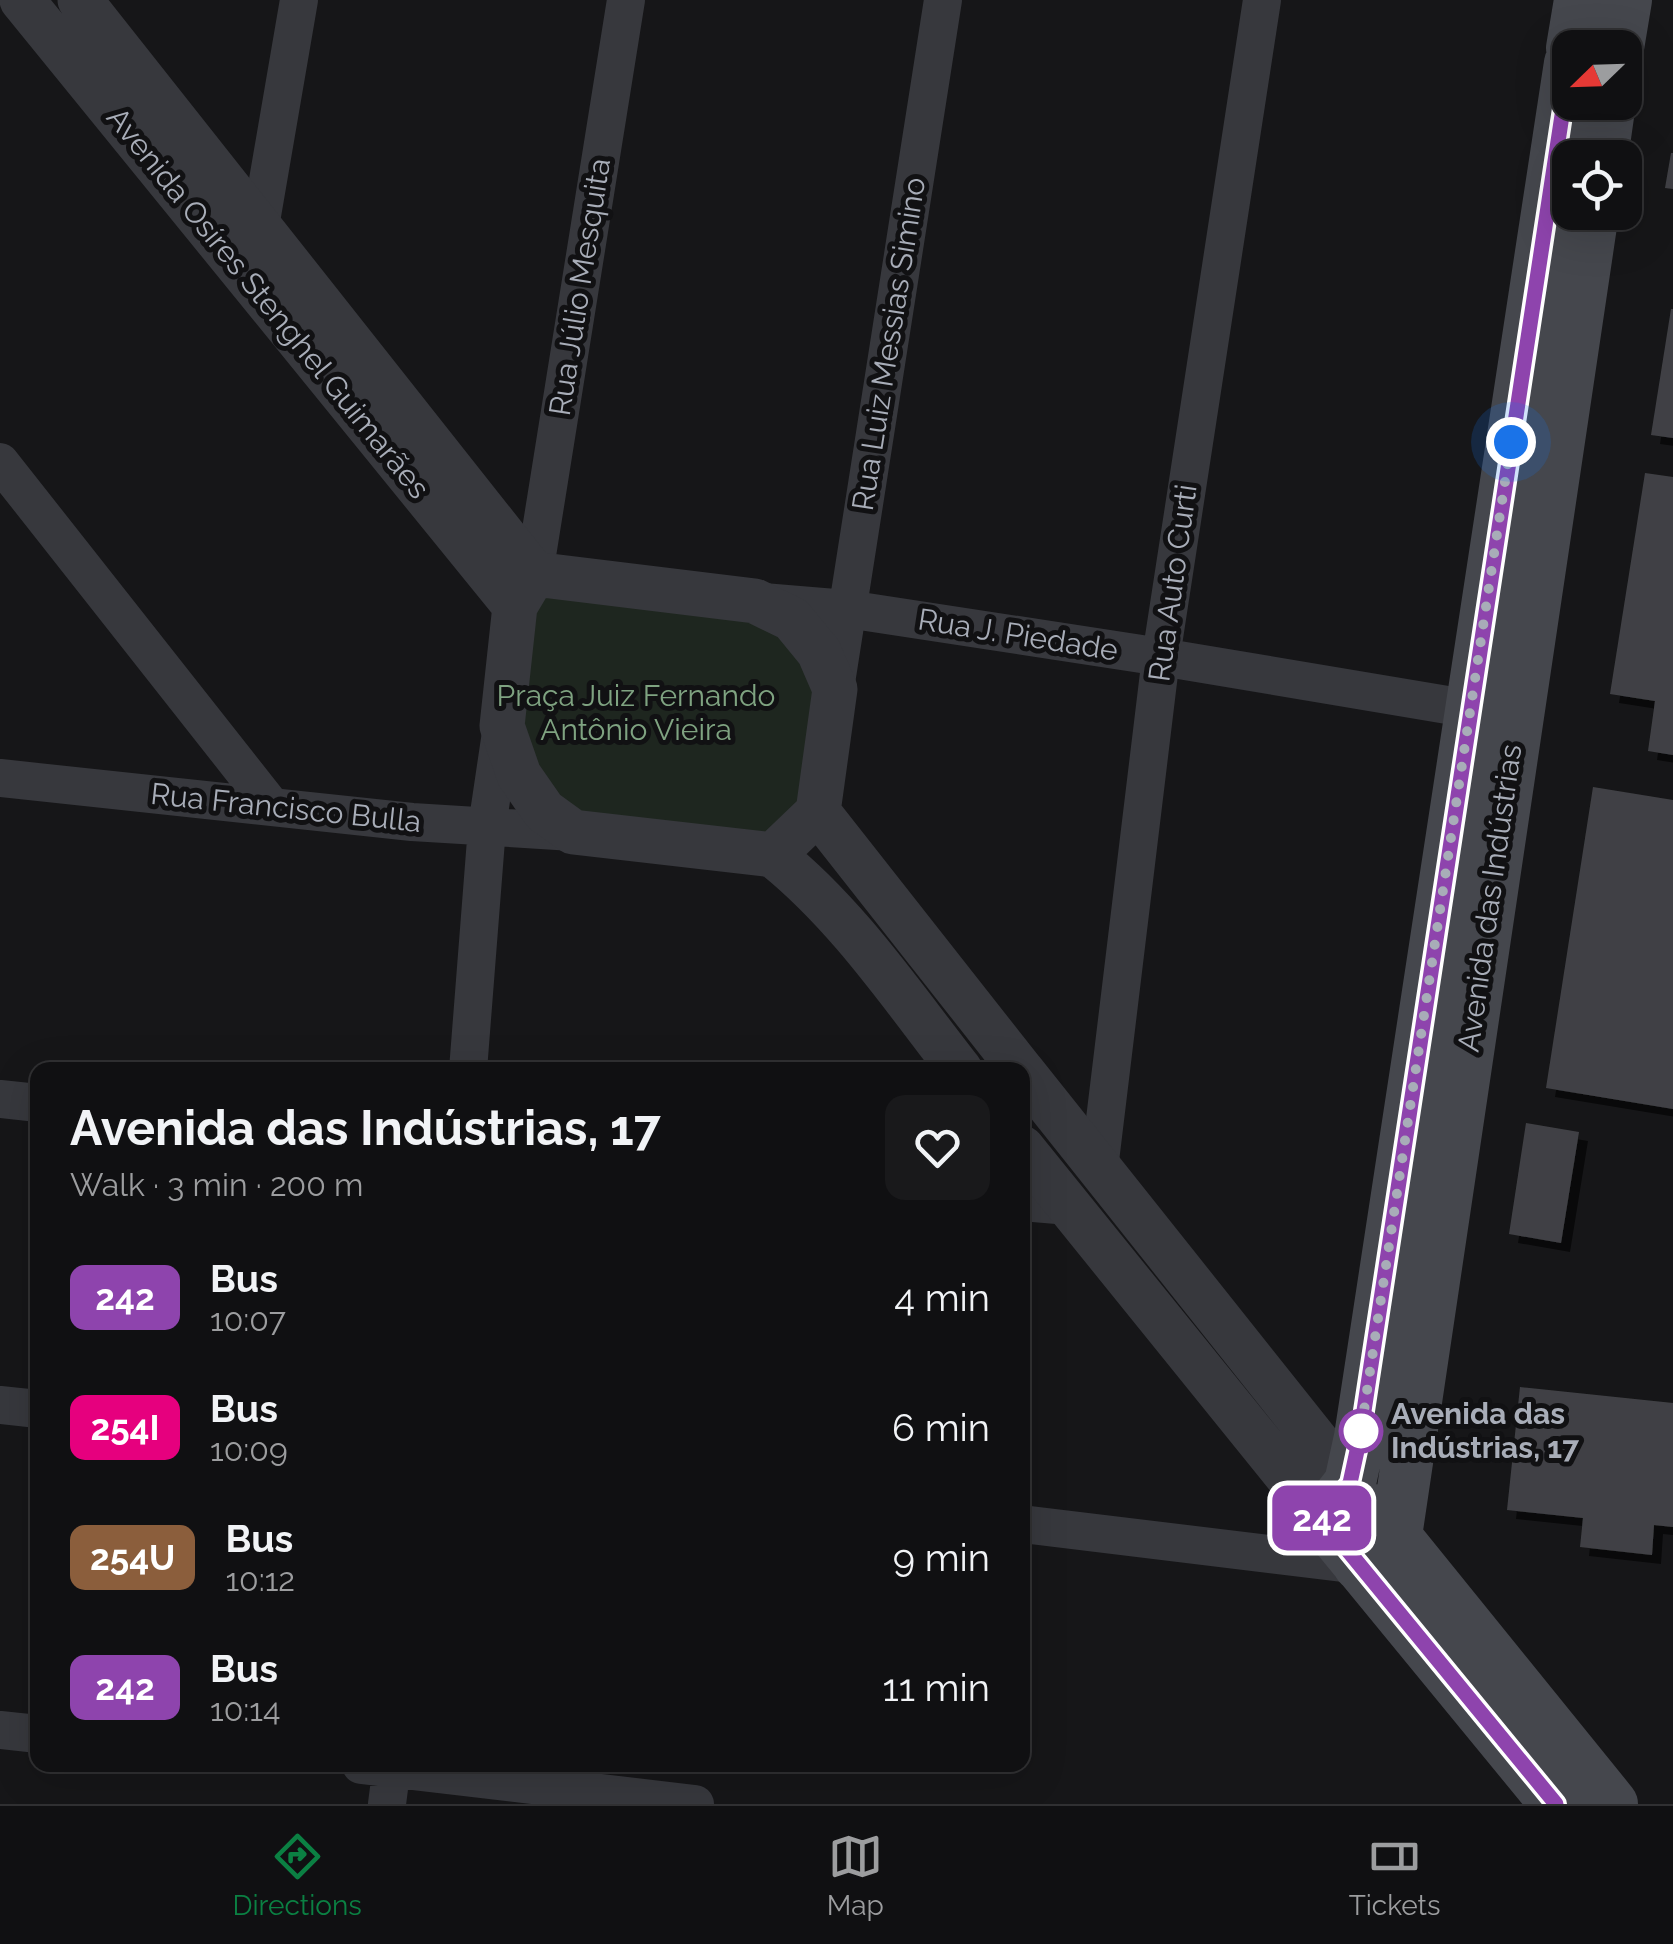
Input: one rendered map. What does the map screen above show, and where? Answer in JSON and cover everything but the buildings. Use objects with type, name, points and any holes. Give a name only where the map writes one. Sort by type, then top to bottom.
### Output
[{"type":"main road","points":[[1575,30],[1580,0]]},
{"type":"main road","points":[[1621,30],[1626,0]]},
{"type":"main road","name":"Avenida das Indústrias","points":[[1378,1551],[1493,712],[1563,120]]},
{"type":"main road","name":"Avenida das Indústrias","points":[[1326,1521],[1589,230]]},
{"type":"main road","points":[[1326,1521],[1378,1551],[1612,1804]]},
{"type":"main road","points":[[1378,1551],[1556,1804]]},
{"type":"street","name":"Avenida Osíres Stenghel Guimarães","points":[[22,0],[242,272],[524,590]]},
{"type":"street","name":"Avenida Osíres Stenghel Guimarães","points":[[80,0],[260,227],[524,590]]},
{"type":"street","points":[[242,272],[260,227],[299,0]]},
{"type":"street","name":"Rua Júlio Mesquita","points":[[524,590],[626,0]]},
{"type":"street","name":"Rua Luiz Messias Simino","points":[[835,689],[943,0]]},
{"type":"street","name":"Rua Auto Curti","points":[[1099,1169],[1161,657],[1262,0]]},
{"type":"street","points":[[0,462],[272,806]]},
{"type":"street","points":[[469,1062],[486,827],[524,590],[755,601],[792,619],[818,652],[835,689],[818,812],[772,856]]},
{"type":"street","name":"Rua J. Piedade","points":[[755,601],[847,609],[1493,712]]},
{"type":"street","points":[[502,726],[519,775],[544,810],[573,832],[772,856],[806,882],[836,914],[954,1062]]},
{"type":"street","name":"Rua Francisco Bulla","points":[[0,778],[486,827],[573,832]]},
{"type":"street","points":[[818,812],[1015,1062]]},
{"type":"street","points":[[1030,1081],[1099,1169],[1326,1521]]},
{"type":"street","points":[[0,1099],[30,1103]]},
{"type":"street","points":[[1030,1158],[1326,1521]]},
{"type":"street","points":[[1030,1203],[1069,1206]]},
{"type":"street","points":[[0,1405],[30,1408]]},
{"type":"street","points":[[1030,1524],[1326,1521]]},
{"type":"street","points":[[0,1730],[30,1733]]},
{"type":"street","points":[[383,1776],[695,1804]]},
{"type":"green space","name":"Praça Juiz Fernando Antônio Vieira","points":[[534,574],[755,601],[819,652],[818,812],[773,855],[573,832],[519,775]]},
{"type":"bus line","name":"242","points":[[1556,1804],[1322,1519],[1350,1483],[1360,1437],[1561,120]]},
{"type":"place","name":"Avenida das Indústrias, 17","points":[[1361,1431]]},
{"type":"route","points":[[1361,1431],[1360,1437],[1511,442]]}]
